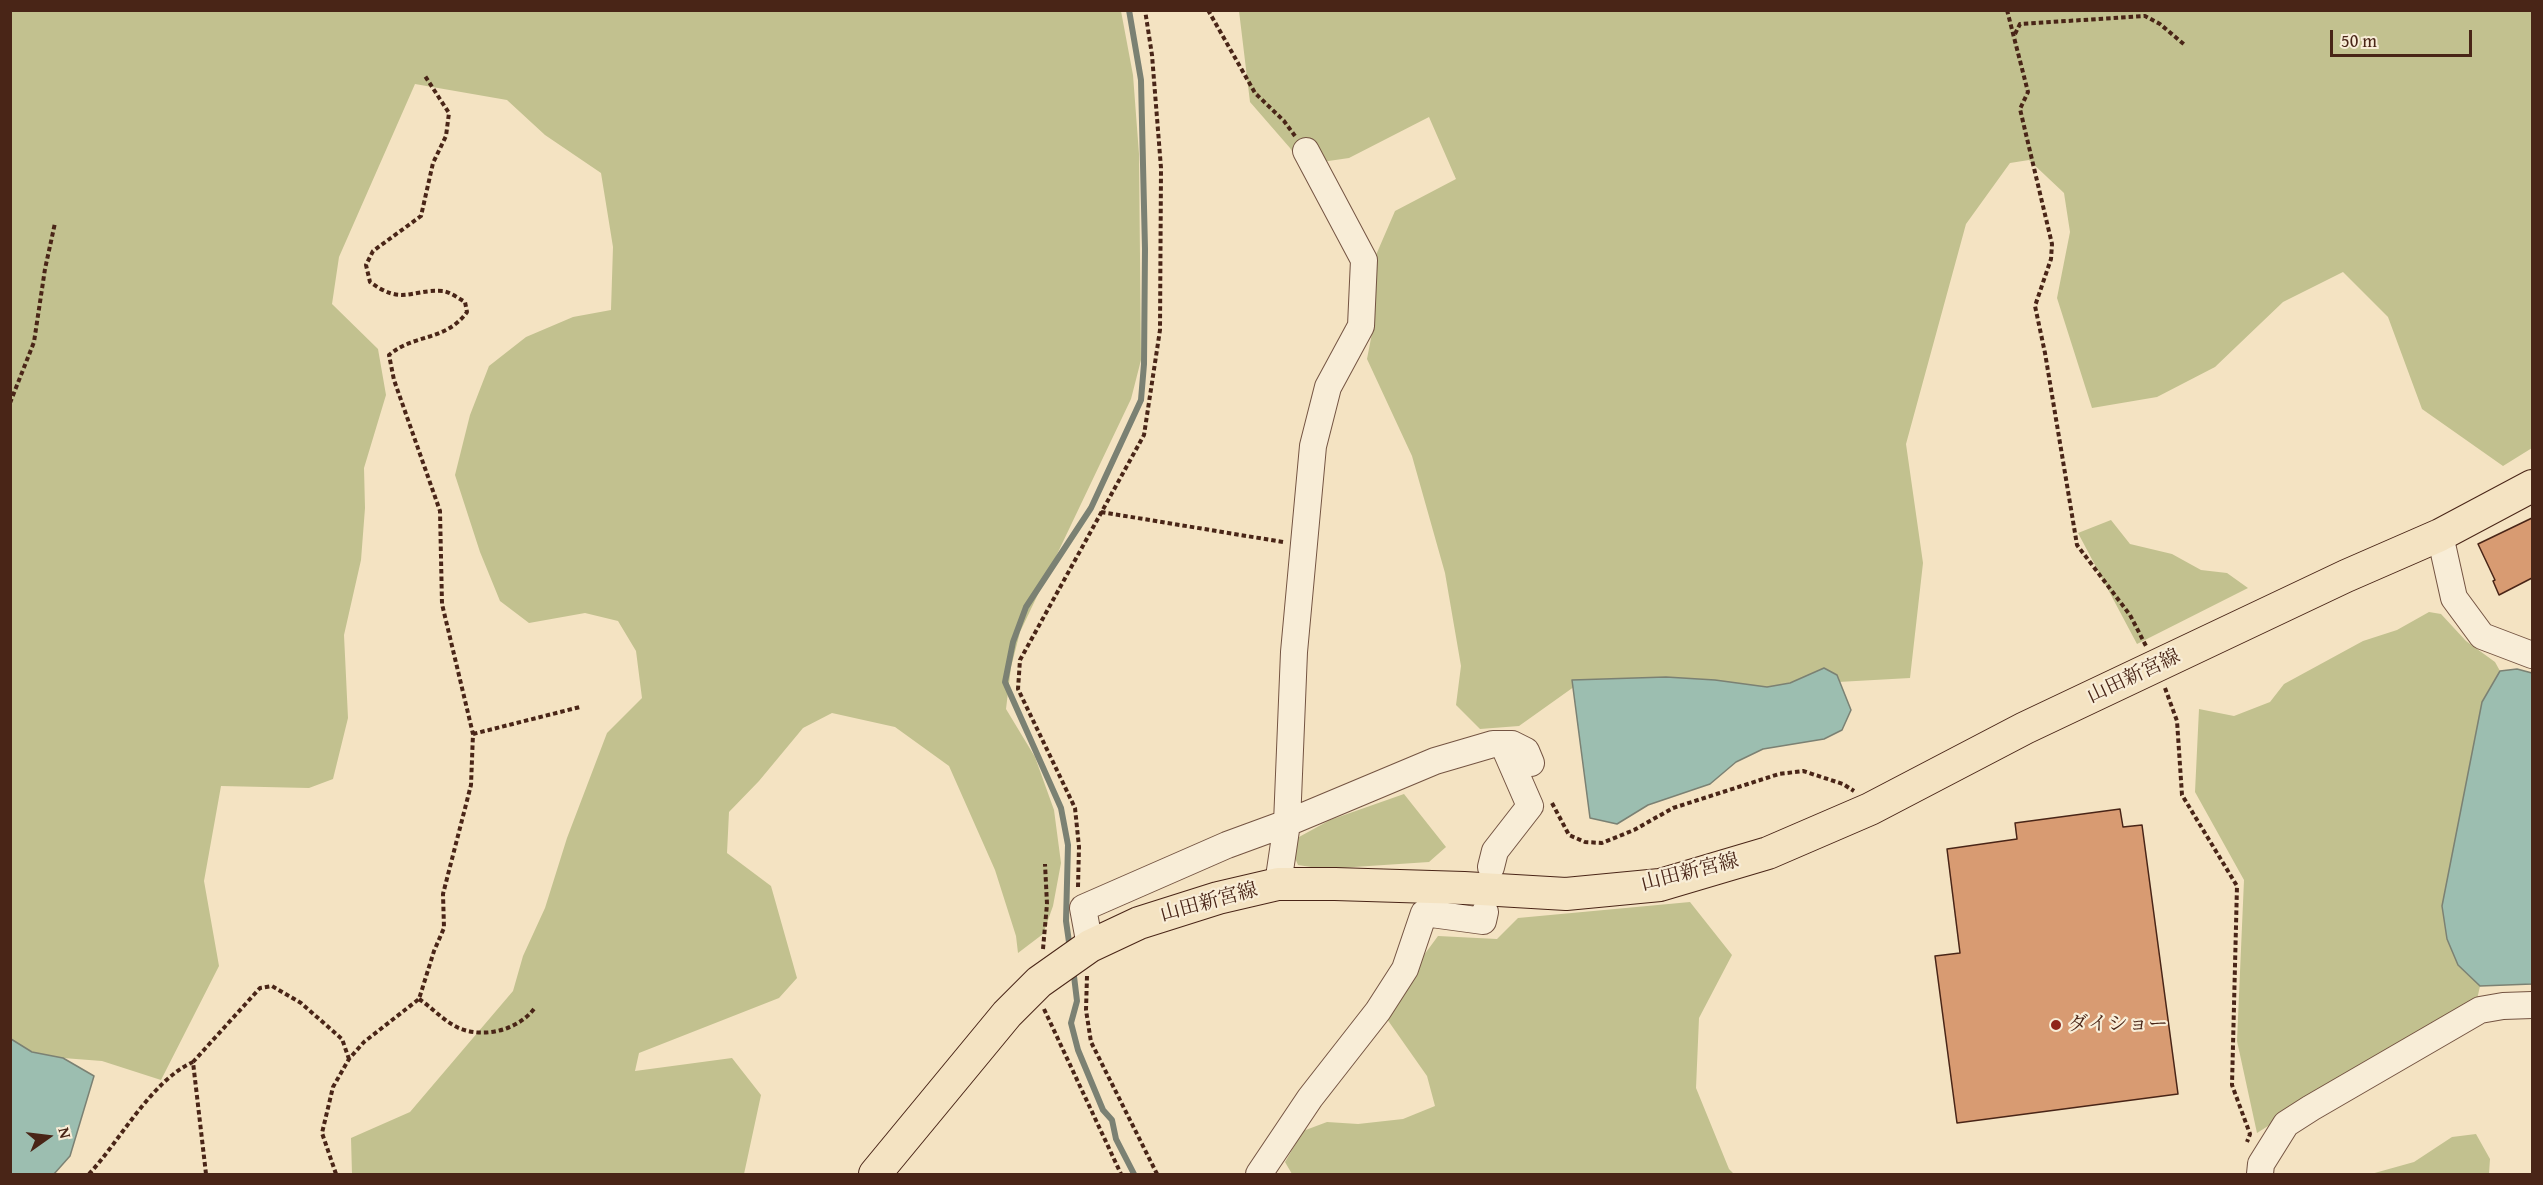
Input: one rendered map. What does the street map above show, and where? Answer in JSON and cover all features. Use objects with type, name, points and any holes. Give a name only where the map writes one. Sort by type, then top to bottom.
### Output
[{"type":"main road","name":"山田新宮線","points":[[875,1174],[1007,1014],[1039,982],[1093,959],[1139,923],[1218,898],[1278,884],[1452,887],[1566,894],[1660,885],[1768,853],[1870,809],[2025,728],[2346,576],[2440,535],[2532,486]]},
{"type":"street","points":[[1278,884],[1287,823],[1294,652],[1313,446],[1328,387],[1361,326],[1364,260],[1306,151]]},
{"type":"street","points":[[2440,535],[2454,598],[2482,636],[2530,649]]},
{"type":"street","points":[[1093,959],[1083,908],[1227,845],[1287,823],[1435,760],[1493,744],[1512,744],[1526,751],[1531,763]]},
{"type":"street","points":[[1491,867],[1495,851],[1530,806],[1503,744]]},
{"type":"street","points":[[1259,1174],[1310,1098],[1378,1011],[1405,969],[1424,913],[1483,921],[1485,912]]},
{"type":"street","points":[[2260,1174],[2261,1164],[2286,1124],[2311,1108],[2480,1010],[2503,1005],[2532,1005]]},
{"type":"path","points":[[1083,908],[1078,893],[1079,846],[1075,808],[1018,689],[1020,660],[1144,435],[1160,330],[1161,168],[1152,55],[1145,10]]},
{"type":"path","points":[[1208,10],[1255,93],[1284,121],[1306,151]]},
{"type":"path","points":[[2007,10],[2028,92],[2020,109],[2052,244],[2051,259],[2035,306],[2077,545],[2130,615],[2158,667],[2177,721],[2182,795],[2237,886],[2232,1086],[2250,1134],[2246,1144]]},
{"type":"path","points":[[2014,35],[2020,24],[2145,16],[2160,24],[2186,46]]},
{"type":"path","points":[[336,1174],[322,1133],[333,1087],[349,1059],[380,1028],[420,999],[434,951],[444,928],[443,894],[471,785],[473,734],[442,604],[440,511],[394,380],[389,355],[401,344],[436,335],[458,324],[467,312],[465,302],[445,291],[403,296],[385,293],[370,282],[366,266],[373,251],[421,216],[434,163],[446,136],[449,113],[424,76]]},
{"type":"path","points":[[10,403],[34,342],[45,269],[55,223]]},
{"type":"path","points":[[1101,512],[1304,546]]},
{"type":"path","points":[[473,734],[580,707]]},
{"type":"path","points":[[1531,763],[1569,835],[1585,843],[1602,843],[1634,830],[1673,808],[1791,772],[1803,771],[1843,784],[1859,794],[1870,809]]},
{"type":"path","points":[[1045,864],[1047,904],[1039,982],[1044,1009],[1121,1174]]},
{"type":"path","points":[[1093,959],[1087,977],[1086,1010],[1091,1042],[1156,1174]]},
{"type":"path","points":[[1087,977],[1093,959]]},
{"type":"path","points":[[88,1174],[154,1094],[182,1067],[193,1062],[260,988],[272,986],[301,1003],[342,1039],[349,1059]]},
{"type":"path","points":[[420,999],[453,1025],[468,1031],[483,1033],[511,1027],[525,1020],[534,1009]]},
{"type":"path","points":[[193,1062],[206,1174]]},
{"type":"shaded area","points":[[11,11],[1121,11],[1133,75],[1139,154],[1141,360],[1131,399],[1020,632],[1011,667],[1006,709],[1035,757],[1054,810],[1061,863],[1053,906],[1043,934],[1018,953],[1016,936],[995,870],[949,766],[895,727],[832,713],[803,728],[759,781],[729,812],[727,853],[771,886],[797,978],[779,998],[639,1053],[635,1071],[732,1058],[761,1095],[744,1174],[352,1174],[351,1138],[410,1112],[513,991],[523,956],[545,908],[567,838],[607,733],[642,698],[636,651],[618,621],[585,613],[529,623],[500,601],[480,552],[455,475],[470,415],[489,366],[526,337],[573,317],[611,310],[613,247],[601,173],[545,135],[507,100],[415,84],[339,257],[332,304],[378,349],[386,395],[364,468],[365,508],[361,560],[344,635],[348,718],[333,779],[309,788],[221,786],[204,881],[219,966],[161,1080],[102,1061],[63,1058],[32,1052],[11,1039]]},
{"type":"shaded area","points":[[1239,11],[2532,11],[2532,448],[2503,466],[2422,409],[2388,317],[2343,272],[2283,302],[2215,367],[2157,397],[2092,408],[2057,298],[2070,232],[2064,193],[2029,160],[2010,163],[1966,224],[1906,444],[1923,563],[1910,678],[1820,683],[1722,707],[1664,685],[1585,679],[1519,726],[1480,729],[1456,705],[1461,666],[1445,573],[1412,456],[1367,359],[1373,328],[1376,255],[1395,211],[1456,179],[1429,117],[1349,158],[1301,165],[1290,148],[1250,102]]},
{"type":"shaded area","points":[[2111,520],[2130,544],[2172,554],[2201,570],[2227,573],[2248,588],[2137,644],[2078,533]]},
{"type":"shaded area","points":[[2429,612],[2441,614],[2466,641],[2495,662],[2500,671],[2482,702],[2466,786],[2458,965],[2480,986],[2476,1004],[2411,1035],[2257,1133],[2237,1041],[2244,880],[2195,792],[2199,709],[2234,716],[2270,702],[2284,684],[2363,641],[2397,630]]},
{"type":"shaded area","points":[[1824,668],[1837,675],[1851,710],[1842,730],[1824,739],[1763,749],[1736,762],[1710,784],[1648,805],[1617,824],[1590,818],[1572,680],[1666,677],[1715,680],[1767,687],[1790,683]]},
{"type":"shaded area","points":[[2517,669],[2532,673],[2532,984],[2480,986],[2458,965],[2447,939],[2442,906],[2482,702],[2500,671]]},
{"type":"shaded area","points":[[1404,794],[1446,847],[1429,862],[1324,869],[1298,865],[1292,851],[1299,837],[1330,820]]},
{"type":"shaded area","points":[[1690,902],[1732,955],[1699,1018],[1696,1088],[1729,1169],[1734,1174],[1292,1174],[1285,1162],[1303,1131],[1327,1122],[1358,1124],[1403,1119],[1435,1106],[1427,1076],[1382,1012],[1438,936],[1497,939],[1518,918]]},
{"type":"shaded area","points":[[11,1039],[32,1052],[63,1058],[94,1076],[70,1156],[54,1174],[11,1174]]},
{"type":"shaded area","points":[[2476,1134],[2490,1159],[2489,1174],[2371,1174],[2414,1162],[2452,1137]]},
{"type":"building","points":[[2532,518],[2532,578],[2499,595],[2493,581],[2495,580],[2478,544]]},
{"type":"building","name":"ダイショー","points":[[2120,809],[2123,827],[2142,825],[2178,1094],[1957,1123],[1935,956],[1960,953],[1947,849],[2017,839],[2015,823]]},
{"type":"waterway","points":[[1070,949],[1066,921],[1068,845],[1061,808],[1005,682],[1013,642],[1026,607],[1091,508],[1141,400],[1144,364],[1145,249],[1141,80],[1129,10]]},
{"type":"waterway","points":[[1073,968],[1077,1001],[1071,1023],[1078,1050],[1103,1110],[1112,1120],[1116,1139],[1134,1174]]},
{"type":"place","name":"ダイショー","points":[[2056,1025]]}]
